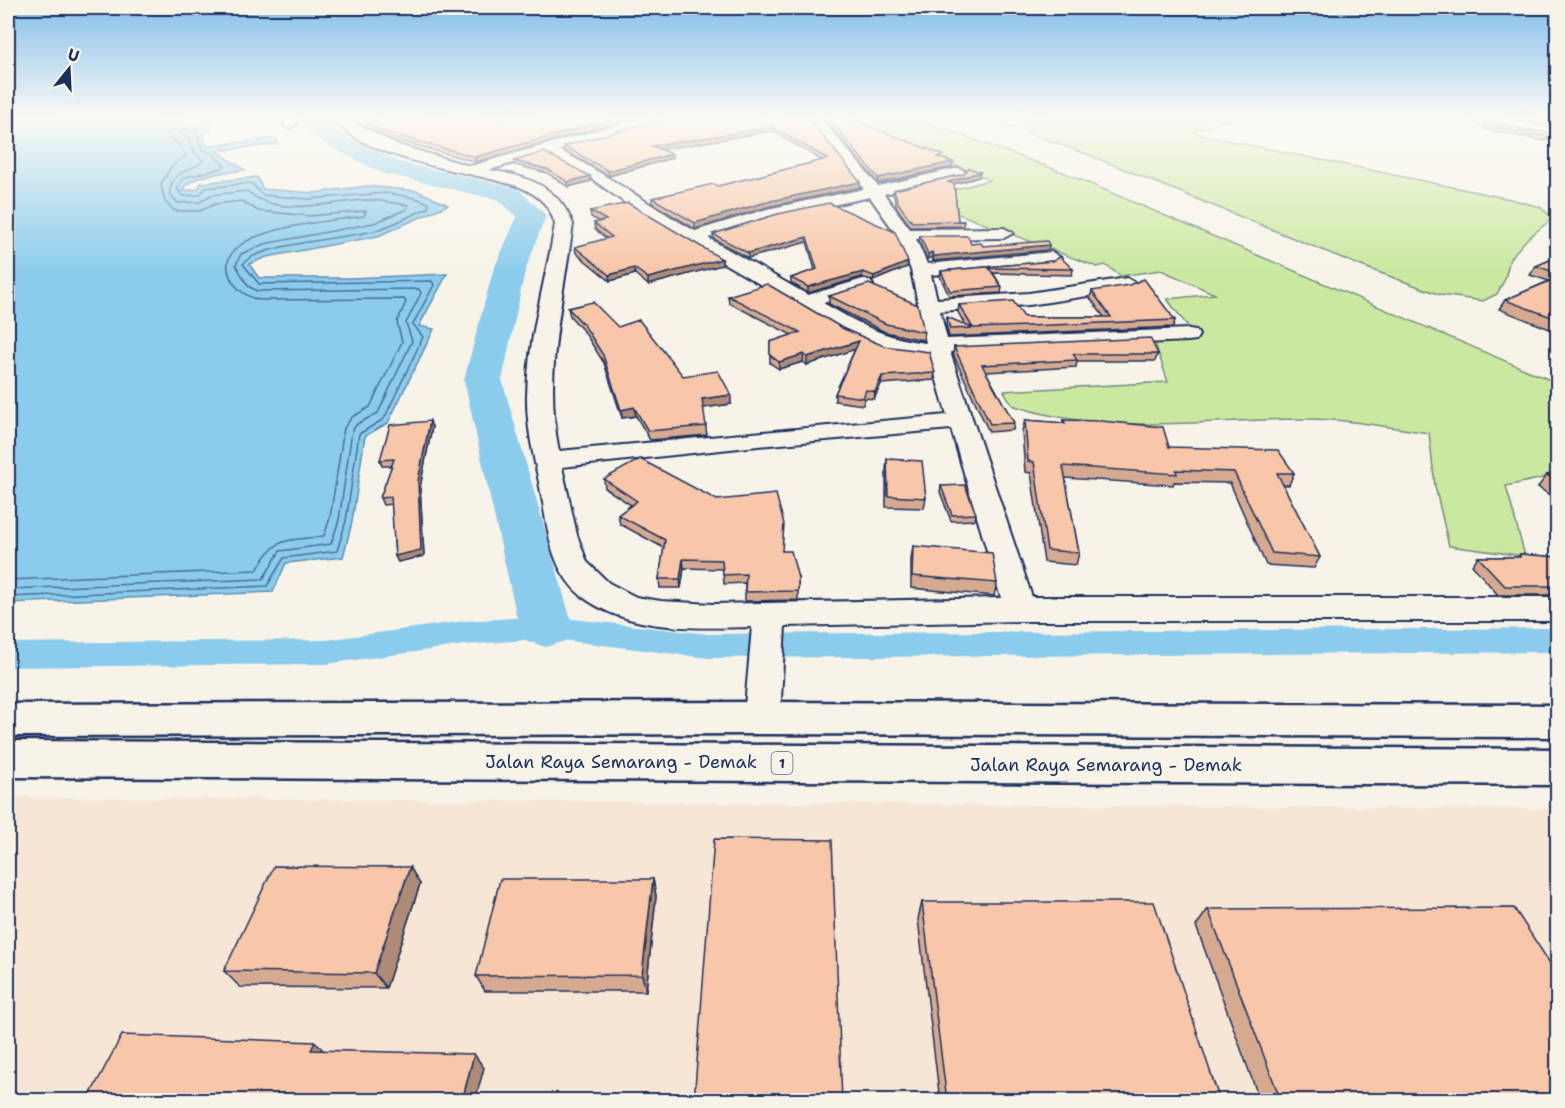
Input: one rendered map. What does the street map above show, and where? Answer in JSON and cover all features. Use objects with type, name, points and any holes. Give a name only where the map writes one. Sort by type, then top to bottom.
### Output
[{"type":"highway","points":[[8,720],[764,699],[1557,721]]},
{"type":"highway","name":"Jalan Raya Semarang - Demak","points":[[8,759],[1557,767]]},
{"type":"street","points":[[465,169],[512,179],[534,187],[555,204],[562,216],[561,245],[543,351],[539,397],[549,460],[569,558],[585,581],[628,606],[666,615],[768,622],[1020,609],[1557,609]]},
{"type":"street","points":[[470,170],[475,169]]},
{"type":"street","points":[[585,169],[649,212],[853,329],[892,346],[940,348],[1188,336]]},
{"type":"street","points":[[855,169],[905,234],[920,270],[961,421],[1020,609]]},
{"type":"street","points":[[694,237],[773,213],[958,173]]},
{"type":"street","points":[[905,234],[1004,233]]},
{"type":"street","points":[[920,270],[1052,258]]},
{"type":"street","points":[[929,306],[1029,298],[1127,284]]},
{"type":"street","points":[[807,302],[863,285]]},
{"type":"street","points":[[549,460],[758,438],[961,421]]},
{"type":"street","points":[[764,699],[768,622]]},
{"type":"shaded area","points":[[8,797],[1557,809],[1557,1100],[8,1100]]},
{"type":"green space","points":[[964,169],[1053,169],[1557,383],[1557,475],[1506,486],[1525,556],[1449,546],[1435,486],[1429,433],[1321,419],[1158,424],[1084,421],[1048,415],[1012,405],[1004,391],[1168,382],[1154,340],[1196,337],[1167,299],[1215,294],[1161,270],[1121,276],[1105,265],[1097,267],[919,199],[990,180]]},
{"type":"green space","points":[[1123,169],[1364,169],[1510,199],[1540,207],[1553,218],[1527,239],[1510,258],[1505,279],[1497,294],[1483,301],[1441,295],[1364,267]]},
{"type":"water","points":[[8,169],[243,169],[245,170],[201,177],[187,185],[182,191],[198,189],[201,183],[257,177],[263,189],[313,193],[367,186],[418,191],[448,205],[378,236],[267,257],[249,264],[259,278],[351,278],[447,274],[419,326],[434,329],[388,423],[365,436],[352,522],[343,557],[286,563],[273,592],[8,603]]},
{"type":"building","points":[[547,169],[576,169],[590,176],[568,182]]},
{"type":"building","points":[[788,169],[849,169],[860,182],[766,202],[695,223],[652,198],[713,184],[718,186]]},
{"type":"building","points":[[870,169],[922,169],[878,178]]},
{"type":"building","points":[[968,169],[980,172],[948,182],[954,184],[958,221],[964,221],[912,222],[898,203],[894,190],[964,174]]},
{"type":"building","points":[[628,203],[722,259],[648,278],[634,268],[609,275],[575,247],[612,237],[594,223],[606,220],[590,211]]},
{"type":"building","points":[[829,203],[895,232],[908,262],[874,276],[863,272],[808,287],[791,278],[817,269],[807,237],[748,253],[713,234],[778,214]]},
{"type":"building","points":[[920,236],[968,236],[971,244],[981,243],[983,246],[1047,241],[1049,245],[934,256],[932,252],[928,254]]},
{"type":"building","points":[[1060,257],[1073,269],[989,268],[1002,287],[950,291],[941,271],[1053,261]]},
{"type":"building","points":[[1557,257],[1557,273],[1536,266]]},
{"type":"building","points":[[1557,278],[1557,319],[1505,300]]},
{"type":"building","points":[[1144,279],[1175,320],[950,329],[947,317],[973,328],[959,305],[1013,301],[1024,317],[1111,317],[1092,291],[1129,285]]},
{"type":"building","points":[[767,284],[844,329],[884,346],[929,352],[935,373],[882,376],[875,392],[866,390],[863,398],[835,394],[859,341],[807,357],[804,354],[779,362],[770,355],[770,342],[800,332],[728,296]]},
{"type":"building","points":[[869,284],[918,305],[924,332],[886,324],[829,296]]},
{"type":"building","points":[[593,302],[618,327],[639,320],[683,376],[718,371],[731,395],[702,399],[706,426],[648,431],[634,407],[621,410],[603,355],[584,325],[568,308]]},
{"type":"building","points":[[1150,338],[1158,354],[1073,354],[1077,360],[982,365],[1014,423],[990,424],[954,347]]},
{"type":"building","points":[[1025,420],[1065,423],[1063,420],[1101,421],[1163,427],[1169,447],[1278,450],[1294,473],[1277,473],[1320,557],[1272,553],[1234,472],[1176,470],[1177,474],[1063,466],[1079,553],[1047,550],[1034,462],[1028,461]]},
{"type":"building","points":[[430,421],[418,481],[421,550],[395,556],[391,497],[380,498],[394,459],[380,460],[390,425]]},
{"type":"building","points":[[640,459],[717,500],[776,494],[784,524],[782,551],[791,551],[798,578],[798,591],[745,592],[746,574],[723,575],[722,560],[683,559],[680,579],[659,579],[665,540],[618,515],[637,501],[604,479]]},
{"type":"building","points":[[887,459],[922,461],[926,498],[888,496]]},
{"type":"building","points":[[1557,473],[1557,482],[1547,475]]},
{"type":"building","points":[[965,485],[976,514],[952,515],[941,486]]},
{"type":"building","points":[[913,546],[992,553],[997,583],[912,576]]},
{"type":"building","points":[[1520,554],[1557,557],[1557,576],[1552,575],[1557,586],[1505,586],[1478,557],[1520,557]]},
{"type":"building","points":[[714,839],[832,840],[842,1101],[694,1101]]},
{"type":"building","points":[[274,866],[410,867],[374,973],[224,971]]},
{"type":"building","points":[[500,879],[653,879],[642,975],[476,976]]},
{"type":"building","points":[[922,902],[1154,902],[1220,1101],[947,1101]]},
{"type":"building","points":[[1514,908],[1557,974],[1557,1101],[1281,1101],[1208,909]]},
{"type":"building","points":[[122,1035],[315,1042],[311,1050],[474,1054],[462,1101],[87,1101]]},
{"type":"waterway","points":[[394,169],[508,194],[532,215],[509,271],[483,380],[546,627]]},
{"type":"waterway","points":[[8,655],[326,652],[465,633],[546,627],[708,646],[1558,640]]}]
